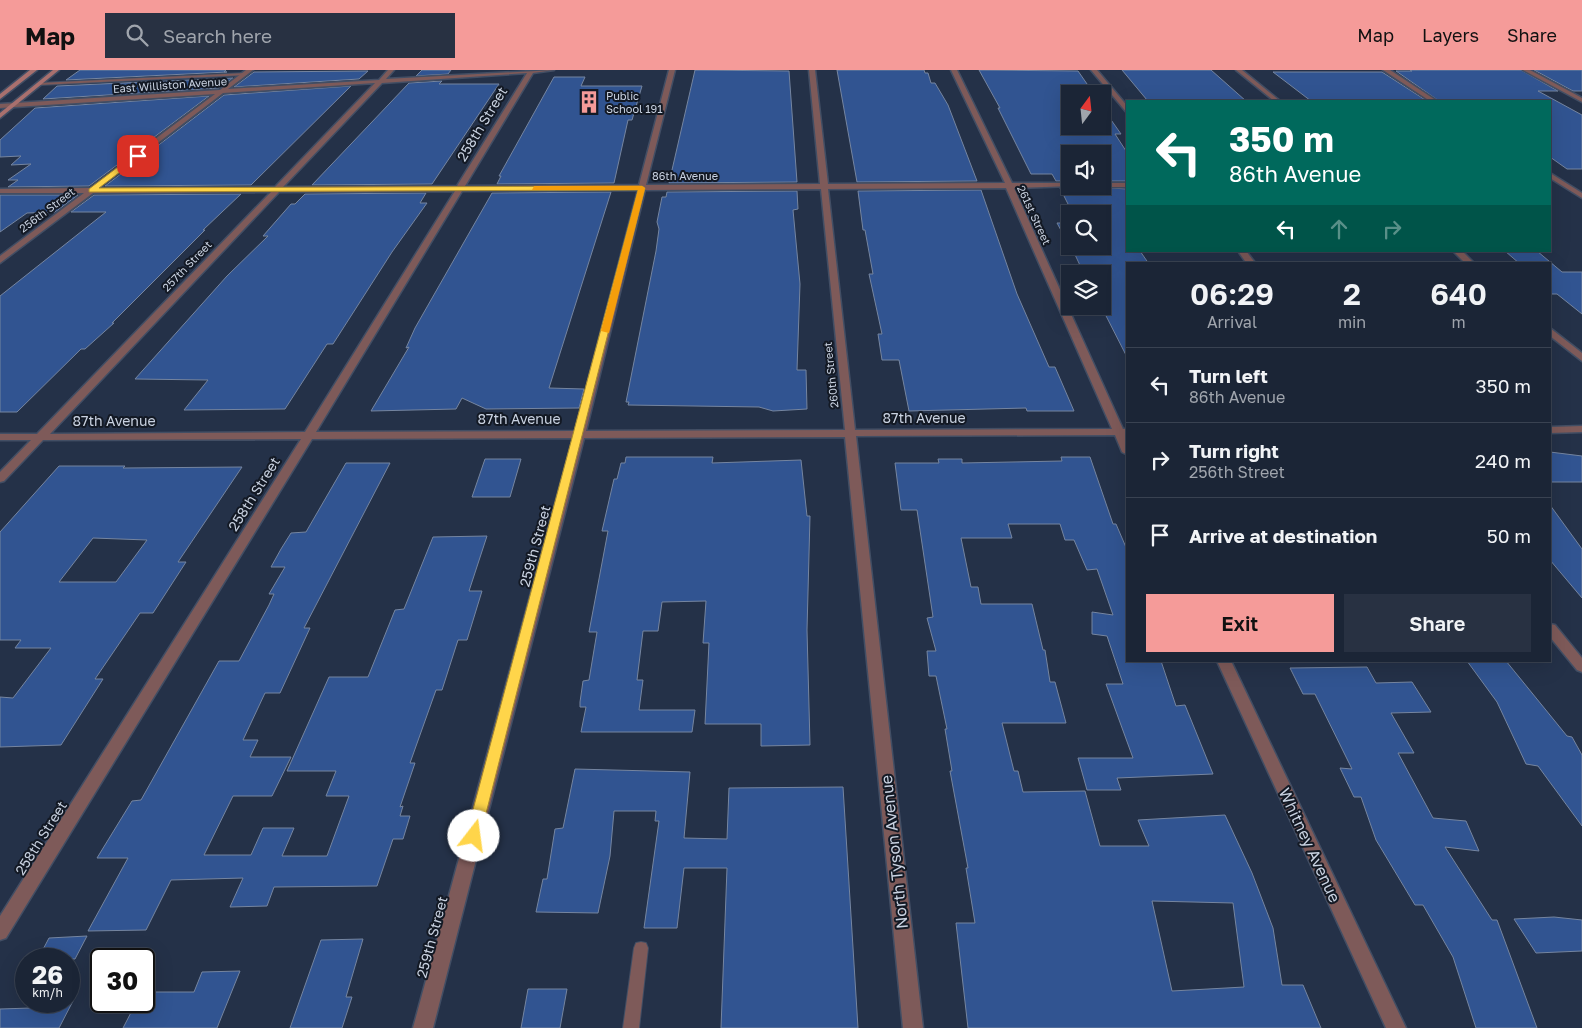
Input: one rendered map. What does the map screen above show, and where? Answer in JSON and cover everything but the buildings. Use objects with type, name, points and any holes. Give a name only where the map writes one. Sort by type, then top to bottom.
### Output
[{"type":"main road","points":[[0,97],[34,70]]},
{"type":"main road","points":[[0,116],[56,70]]},
{"type":"street","name":"257th Street","points":[[0,479],[391,70]]},
{"type":"street","name":"East Williston Avenue","points":[[0,106],[551,70]]},
{"type":"street","name":"259th Street","points":[[423,1028],[580,433],[672,70]]},
{"type":"street","name":"260th Street","points":[[812,70],[875,676]]},
{"type":"street","name":"261st Street","points":[[954,70],[1124,432]]},
{"type":"street","points":[[1094,70],[1126,110]]},
{"type":"street","points":[[1239,70],[1275,100]]},
{"type":"street","points":[[1386,70],[1432,100]]},
{"type":"street","points":[[1526,70],[1582,100]]},
{"type":"street","name":"258th Street","points":[[0,932],[309,435],[531,71]]},
{"type":"street","name":"256th Street","points":[[0,260],[248,72]]},
{"type":"street","points":[[1551,176],[1582,196]]},
{"type":"street","points":[[1551,184],[1582,184]]},
{"type":"street","name":"86th Avenue","points":[[0,191],[1061,185]]},
{"type":"street","points":[[1111,185],[1126,185]]},
{"type":"street","points":[[1243,252],[1250,262]]},
{"type":"street","points":[[1458,252],[1469,262]]},
{"type":"street","points":[[1551,331],[1582,358]]},
{"type":"street","points":[[1551,430],[1582,429]]},
{"type":"street","name":"87th Avenue","points":[[0,437],[1124,432]]},
{"type":"street","points":[[1551,629],[1582,667]]},
{"type":"street","name":"Whitney Avenue","points":[[1224,662],[1396,1028]]},
{"type":"street","name":"North Tyson Avenue","points":[[875,676],[913,1028]]},
{"type":"lane","points":[[39,84],[153,80],[248,72]]},
{"type":"lane","points":[[631,1028],[641,948]]},
{"type":"slow traffic","points":[[534,188],[642,188],[606,331]]},
{"type":"place","name":"Public School 191","points":[[589,102]]},
{"type":"route","points":[[138,156],[92,190],[642,188],[474,836]]}]
